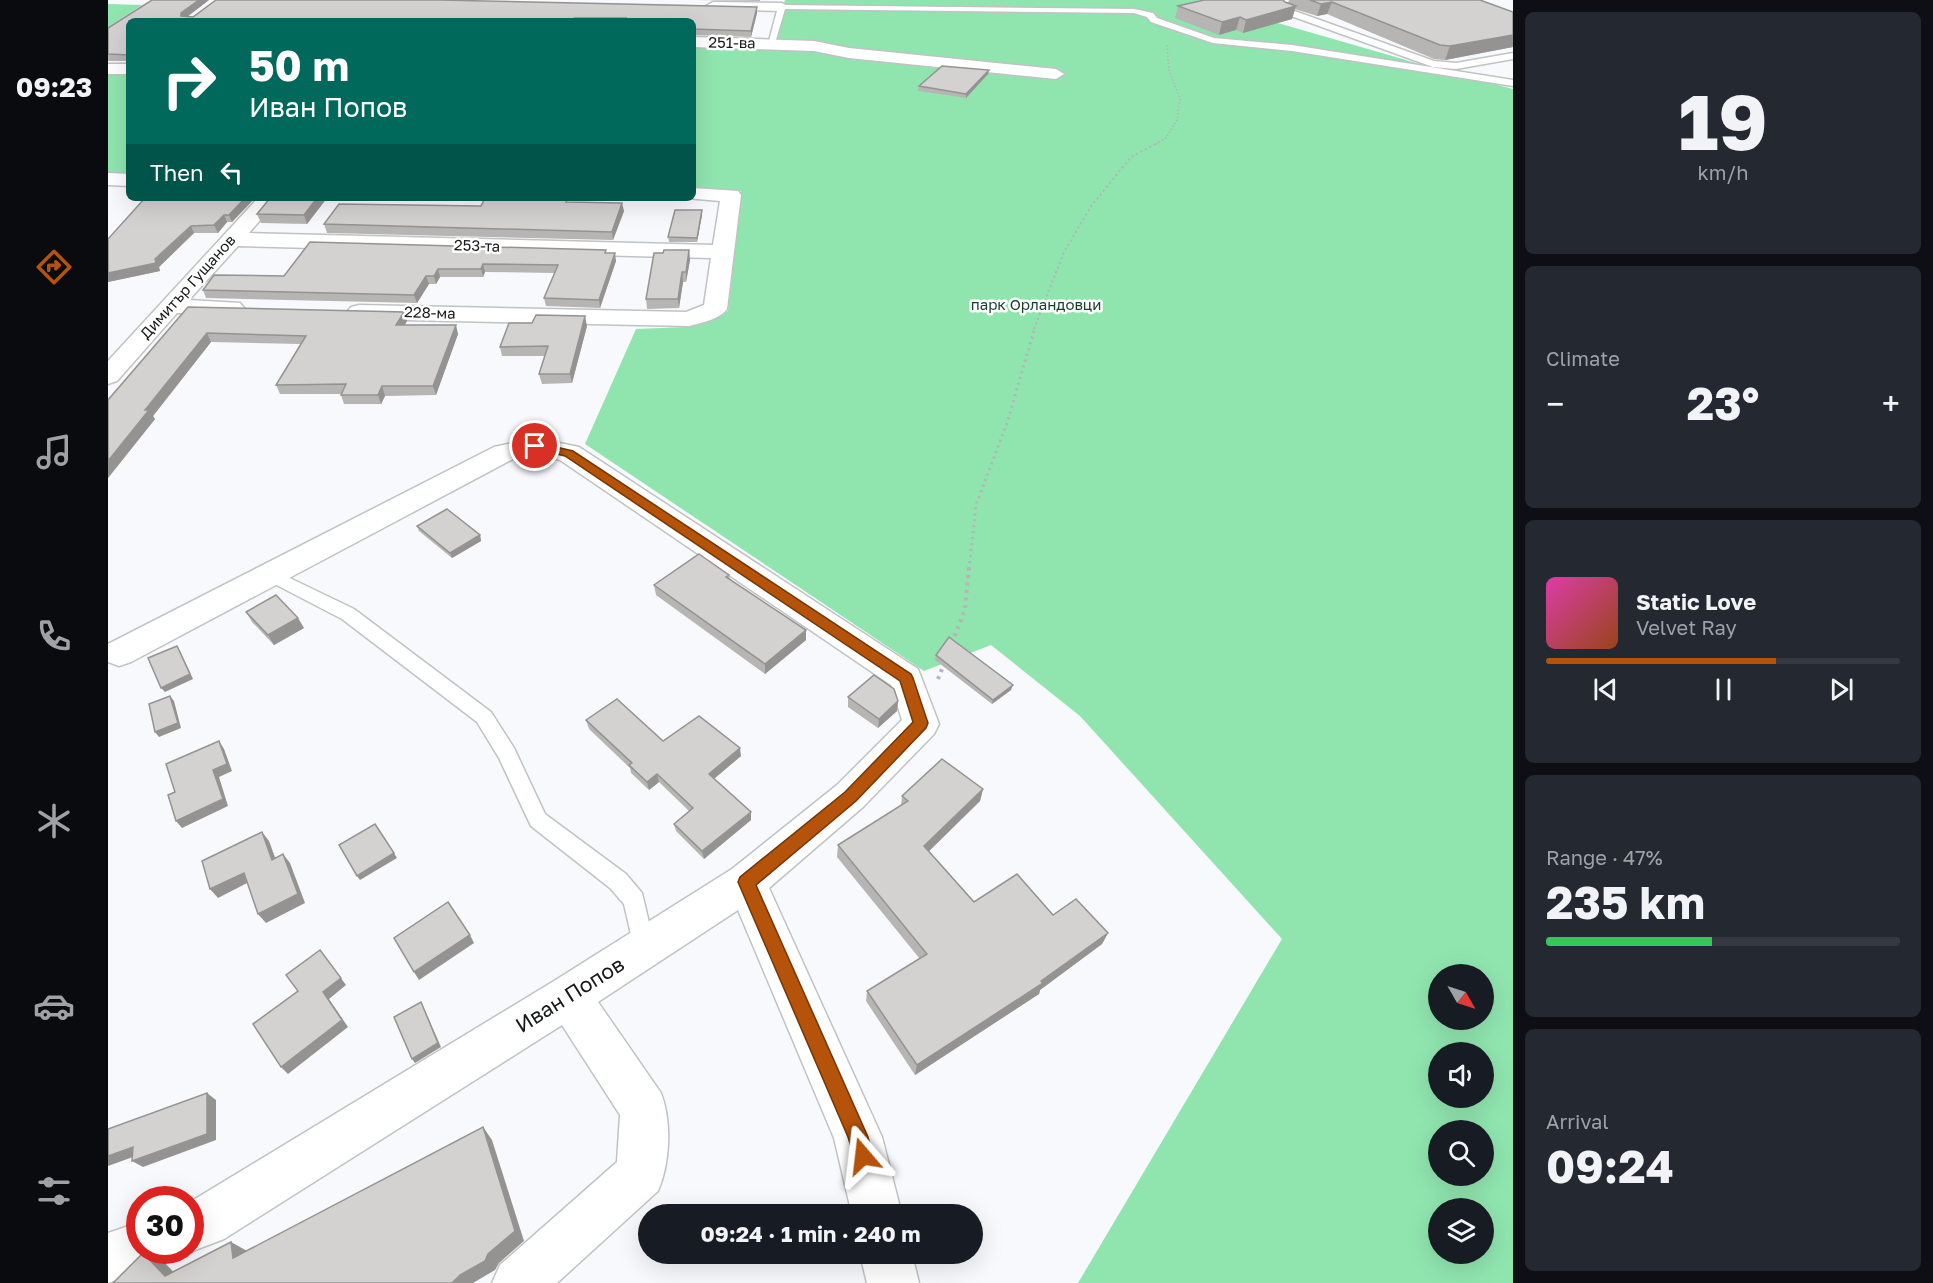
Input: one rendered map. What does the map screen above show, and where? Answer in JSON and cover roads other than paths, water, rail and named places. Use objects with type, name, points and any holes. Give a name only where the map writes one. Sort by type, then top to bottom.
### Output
[{"type":"street","points":[[700,6],[782,7]]},
{"type":"street","name":"251-ва","points":[[696,42],[814,46],[849,53],[1056,74]]},
{"type":"street","points":[[108,179],[126,180]]},
{"type":"street","points":[[696,194],[731,195],[722,252]]},
{"type":"street","name":"Димитър Гущанов","points":[[111,370],[266,201]]},
{"type":"street","name":"253-та","points":[[231,239],[722,252]]},
{"type":"street","name":"228-ма","points":[[336,311],[689,319],[715,309],[722,252]]},
{"type":"street","points":[[171,306],[253,309]]},
{"type":"street","name":"Иван Попов","points":[[204,1222],[569,996],[746,882],[850,796],[921,723],[906,678],[569,453],[535,446],[504,453],[271,575]]},
{"type":"street","points":[[119,653],[271,575]]},
{"type":"street","points":[[746,882],[858,1137],[874,1204]]},
{"type":"street","points":[[518,1283],[641,1174],[644,1110],[569,996]]},
{"type":"street","points":[[108,1259],[126,1252]]},
{"type":"street","points":[[888,1264],[893,1283]]},
{"type":"lane","points":[[1290,0],[1277,5],[1286,11],[1433,64],[1456,66],[1513,56]]},
{"type":"lane","points":[[771,43],[782,7],[1134,11],[1213,40],[1292,48],[1513,83]]},
{"type":"lane","points":[[271,575],[348,614],[484,717],[507,754],[538,820],[618,881],[634,900],[644,948]]},
{"type":"park label","name":"парк Орландовци","points":[[1036,305]]}]
